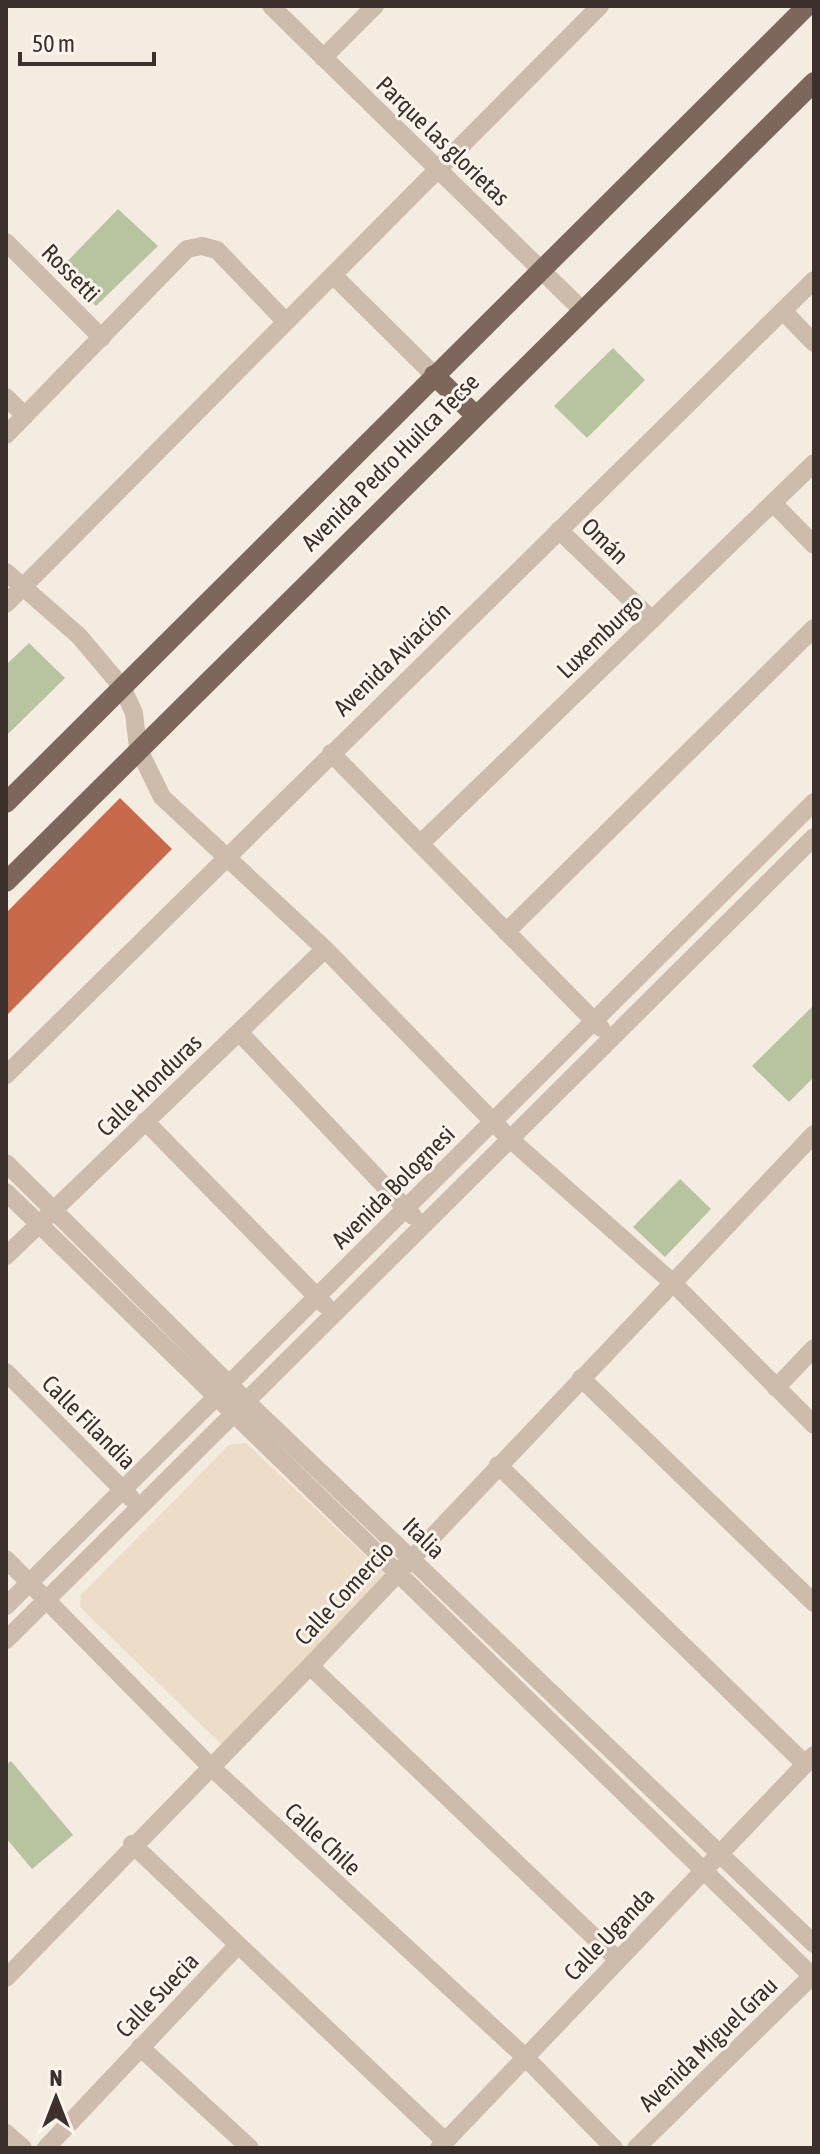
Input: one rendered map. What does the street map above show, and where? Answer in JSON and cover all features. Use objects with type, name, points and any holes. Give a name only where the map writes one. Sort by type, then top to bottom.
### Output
[{"type":"main road","name":"Avenida Pedro Huilca Tecse","points":[[6,803],[807,6]]},
{"type":"main road","name":"Avenida Pedro Huilca Tecse","points":[[6,882],[581,309],[814,82]]},
{"type":"main road","points":[[434,375],[475,415]]},
{"type":"street","name":"Parque las glorietas","points":[[271,6],[581,309]]},
{"type":"street","points":[[323,58],[375,6]]},
{"type":"street","points":[[6,604],[600,6]]},
{"type":"street","name":"Rossetti","points":[[6,242],[102,338]]},
{"type":"street","points":[[6,435],[187,249],[202,246],[217,250],[286,322]]},
{"type":"street","points":[[333,275],[434,375]]},
{"type":"street","name":"Avenida Aviación","points":[[6,1075],[814,280]]},
{"type":"street","points":[[783,311],[814,343]]},
{"type":"street","points":[[6,397],[25,416]]},
{"type":"street","name":"Luxemburgo","points":[[420,844],[814,463]]},
{"type":"street","points":[[773,503],[814,545]]},
{"type":"street","name":"Omán","points":[[559,530],[652,620]]},
{"type":"street","points":[[6,572],[79,636],[122,687],[134,713],[138,748],[162,797],[325,949],[511,1140],[673,1283],[814,1425]]},
{"type":"street","points":[[506,932],[814,628]]},
{"type":"street","points":[[331,753],[612,1040]]},
{"type":"street","name":"Avenida Bolognesi","points":[[6,1606],[814,802]]},
{"type":"street","name":"Avenida Bolognesi","points":[[6,1640],[47,1602],[138,1505],[423,1227],[814,837]]},
{"type":"street","name":"Calle Honduras","points":[[6,1256],[325,949]]},
{"type":"street","points":[[239,1032],[423,1227]]},
{"type":"street","points":[[145,1121],[333,1314]]},
{"type":"street","name":"Calle Comercio","points":[[6,1978],[132,1844],[310,1666],[814,1134]]},
{"type":"street","name":"Italia","points":[[6,1163],[238,1406],[410,1558],[814,1944]]},
{"type":"street","points":[[6,1192],[222,1390]]},
{"type":"street","points":[[776,1388],[814,1348]]},
{"type":"street","name":"Calle Filandia","points":[[6,1372],[138,1505]]},
{"type":"street","points":[[581,1378],[814,1603]]},
{"type":"street","points":[[238,1406],[397,1572],[813,1975]]},
{"type":"street","points":[[498,1465],[810,1760]]},
{"type":"street","name":"Calle Chile","points":[[6,1559],[210,1766],[525,2057],[614,2148]]},
{"type":"street","points":[[310,1666],[617,1959]]},
{"type":"street","name":"Calle Uganda","points":[[442,2145],[810,1760]]},
{"type":"street","points":[[132,1844],[442,2145]]},
{"type":"street","name":"Calle Suecia","points":[[46,2148],[238,1945]]},
{"type":"street","name":"Avenida Miguel Grau","points":[[636,2148],[813,1975]]},
{"type":"street","points":[[140,2047],[245,2146]]},
{"type":"street","points":[[6,2133],[23,2148]]},
{"type":"green space","points":[[118,209],[158,246],[96,306],[58,271]]},
{"type":"green space","points":[[613,348],[645,380],[587,438],[554,406]]},
{"type":"green space","points":[[29,643],[65,678],[6,736],[6,665]]},
{"type":"green space","points":[[814,1005],[814,1077],[789,1102],[752,1066]]},
{"type":"green space","points":[[680,1179],[711,1209],[665,1257],[633,1227]]},
{"type":"green space","points":[[11,1761],[73,1835],[32,1869],[6,1838],[6,1765]]},
{"type":"shaded area","points":[[246,1443],[386,1575],[222,1745],[80,1607],[81,1595],[229,1445]]},
{"type":"building","points":[[120,798],[172,849],[6,1016],[6,913]]}]
